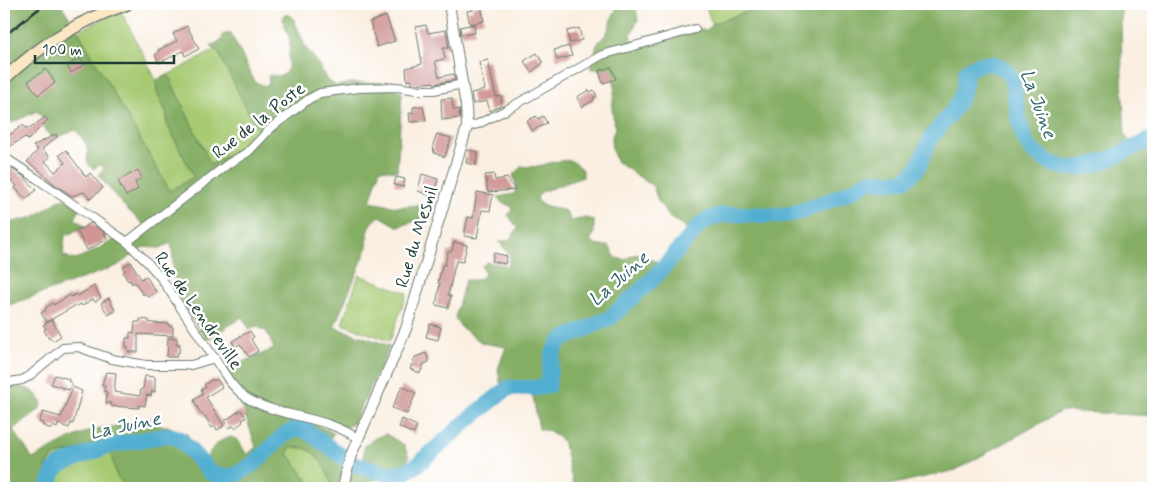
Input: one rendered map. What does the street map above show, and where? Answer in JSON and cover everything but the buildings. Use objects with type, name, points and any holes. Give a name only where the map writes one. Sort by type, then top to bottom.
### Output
[{"type":"main road","points":[[4,79],[25,59],[59,35],[89,18],[127,4]]},
{"type":"street","name":"Rue du Mesnil","points":[[345,488],[344,482],[357,438],[406,329],[467,127],[463,84],[449,4]]},
{"type":"street","points":[[467,127],[478,124],[506,110],[602,55],[695,29]]},
{"type":"street","name":"Rue de la Poste","points":[[127,242],[228,164],[248,152],[272,127],[320,93],[359,88],[434,90],[463,84]]},
{"type":"street","name":"Rue de Lendreville","points":[[4,157],[127,242],[161,278],[230,382],[249,400],[266,407],[334,425],[357,438]]},
{"type":"street","points":[[4,383],[28,377],[63,348],[78,347],[112,360],[146,366],[191,365],[215,358]]},
{"type":"green space","points":[[4,4],[64,4],[62,6],[170,191],[194,177],[167,124],[167,114],[157,92],[156,80],[168,75],[211,165],[260,135],[217,50],[214,51],[211,46],[223,39],[222,35],[230,32],[255,82],[265,86],[269,85],[268,76],[283,75],[288,69],[290,40],[282,18],[284,15],[290,15],[306,48],[318,63],[326,79],[336,86],[349,83],[389,83],[402,93],[397,171],[380,169],[370,202],[397,207],[428,204],[434,208],[433,214],[399,227],[380,216],[372,224],[368,232],[366,251],[334,327],[390,346],[353,424],[346,427],[316,416],[312,423],[334,433],[324,447],[342,459],[339,462],[357,472],[364,459],[364,446],[375,438],[386,434],[404,445],[409,457],[401,474],[362,483],[361,488],[333,488],[320,460],[312,452],[305,448],[291,447],[287,453],[313,488],[129,488],[117,477],[108,442],[53,456],[46,467],[46,479],[43,488],[4,488],[4,388],[26,388],[40,399],[42,404],[39,410],[13,429],[33,459],[64,442],[88,432],[138,423],[151,418],[161,426],[167,426],[187,434],[205,462],[215,446],[231,437],[238,440],[247,455],[256,447],[240,399],[225,385],[225,369],[274,349],[267,332],[256,326],[250,330],[242,317],[207,340],[189,314],[178,293],[171,243],[160,248],[144,247],[117,266],[4,307],[4,224],[34,217],[60,200],[69,199],[80,208],[75,219],[85,226],[65,236],[63,255],[74,260],[123,235],[127,240],[145,226],[122,204],[98,175],[104,169],[100,164],[93,169],[87,162],[88,152],[86,144],[75,130],[54,139],[39,123],[43,118],[37,111],[11,123],[4,115]]},
{"type":"green space","points":[[615,4],[635,4],[638,20],[631,34],[632,40],[639,44],[682,30],[699,29],[707,31],[712,24],[769,4],[1121,4],[1125,136],[1130,141],[1153,132],[1153,416],[1062,411],[956,470],[876,488],[574,488],[563,441],[550,431],[539,429],[532,392],[515,394],[501,387],[498,369],[506,347],[482,343],[461,327],[455,318],[465,280],[477,280],[485,275],[482,266],[487,262],[508,266],[510,255],[499,242],[509,240],[518,228],[508,215],[512,210],[511,206],[502,203],[498,197],[514,194],[517,188],[513,175],[522,166],[538,166],[563,160],[577,164],[583,171],[583,177],[541,192],[537,198],[540,204],[566,211],[571,221],[585,218],[594,220],[594,234],[590,241],[599,246],[609,246],[616,258],[625,260],[632,255],[643,253],[666,268],[678,260],[684,252],[686,227],[670,218],[658,201],[653,186],[617,162],[612,150],[611,140],[615,128],[612,108],[615,86],[613,79],[599,69],[591,69],[589,63],[594,56],[598,43],[608,29],[616,10]]},
{"type":"green space","points":[[705,4],[769,4],[712,24]]},
{"type":"green space","points":[[121,11],[156,80],[157,92],[167,114],[167,124],[194,177],[170,191],[78,31]]},
{"type":"green space","points":[[217,49],[261,135],[211,165],[168,75]]},
{"type":"green space","points":[[359,275],[407,293],[390,341],[342,324]]},
{"type":"green space","points":[[108,442],[117,477],[129,488],[47,488],[44,485],[46,467],[53,456]]},
{"type":"green space","points":[[291,447],[305,448],[312,452],[320,460],[333,488],[313,488],[287,452]]},
{"type":"waterway","name":"La Juine","points":[[48,488],[54,471],[60,465],[108,446],[168,435],[179,438],[210,472],[221,477],[234,476],[255,463],[285,434],[294,430],[304,429],[353,464],[387,474],[405,472],[417,465],[508,388],[548,386],[551,360],[559,343],[563,339],[610,318],[654,278],[701,224],[711,218],[732,214],[790,214],[829,201],[869,182],[895,182],[909,177],[920,163],[933,135],[960,99],[966,72],[977,65],[997,65],[1008,72],[1027,144],[1036,154],[1056,165],[1069,168],[1089,166],[1153,140]]},
{"type":"railway","points":[[4,36],[45,4]]}]
